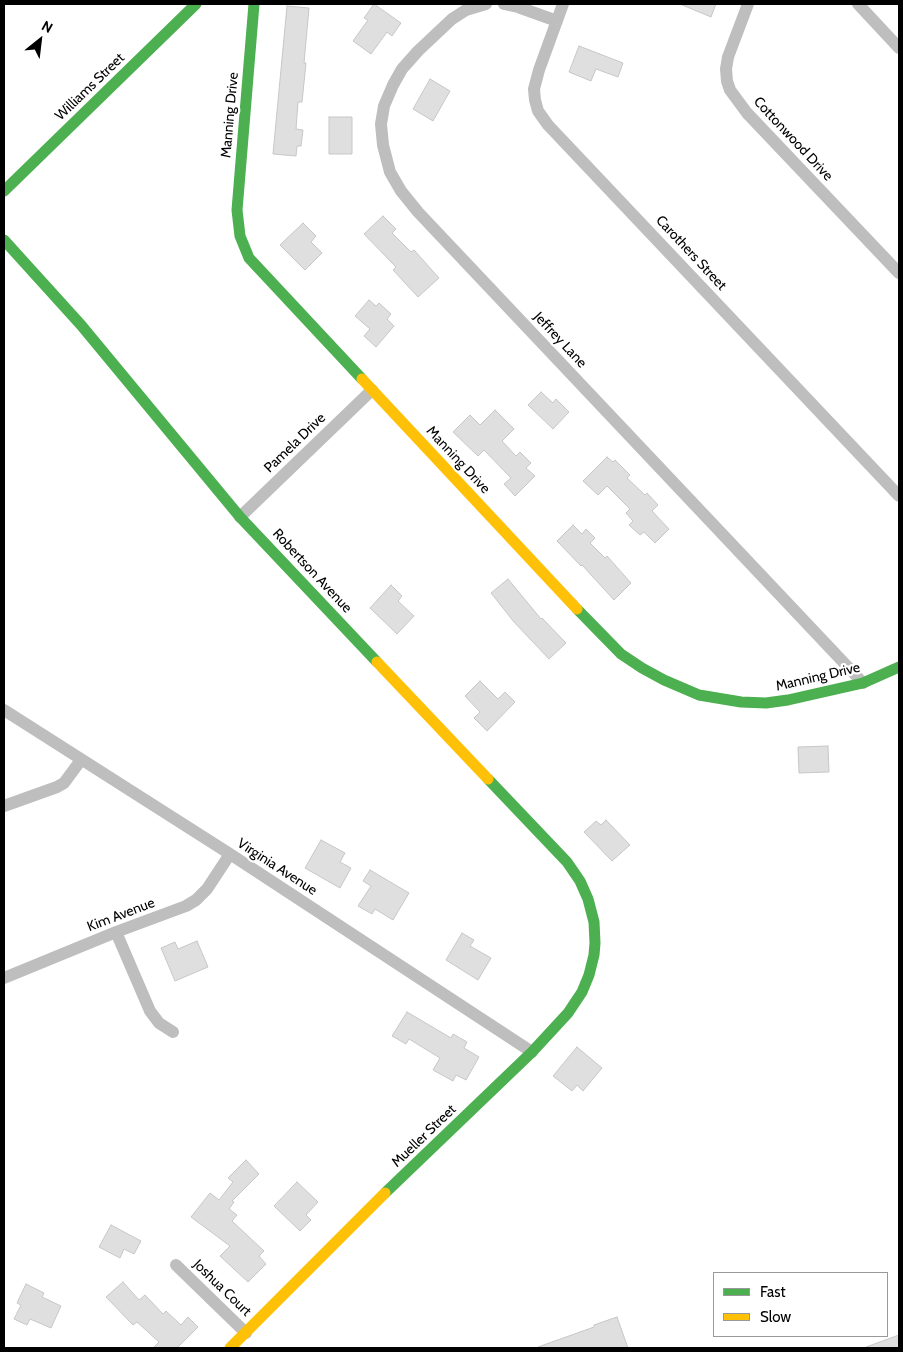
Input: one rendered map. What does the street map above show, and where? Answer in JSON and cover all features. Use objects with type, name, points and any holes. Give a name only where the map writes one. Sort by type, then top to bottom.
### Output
[{"type":"street","name":"Williams Street","points":[[4,191],[196,4]]},
{"type":"street","name":"Manning Drive","points":[[254,4],[238,210],[240,236],[247,253],[262,273],[594,627],[621,654],[664,680],[699,695],[741,702],[766,703],[788,700],[864,683],[899,667]]},
{"type":"street","name":"Jeffrey Lane","points":[[486,4],[466,10],[452,19],[402,69],[384,106],[381,124],[383,145],[390,172],[401,191],[418,212],[864,683]]},
{"type":"street","points":[[504,4],[557,21]]},
{"type":"street","name":"Carothers Street","points":[[563,4],[534,89],[538,111],[548,125],[899,496]]},
{"type":"street","name":"Cottonwood Drive","points":[[748,4],[728,57],[726,69],[730,90],[747,113],[899,273]]},
{"type":"street","points":[[858,4],[899,48]]},
{"type":"street","name":"Robertson Avenue","points":[[4,240],[81,325],[240,517],[567,862],[588,899],[594,922]]},
{"type":"street","name":"Pamela Drive","points":[[240,517],[372,390]]},
{"type":"street","name":"Virginia Avenue","points":[[4,710],[230,854],[532,1052]]},
{"type":"street","points":[[4,806],[64,783],[81,760]]},
{"type":"street","name":"Kim Avenue","points":[[4,978],[116,932],[186,906],[196,900],[207,889],[230,854]]},
{"type":"street","name":"Mueller Street","points":[[230,1348],[367,1210],[532,1052],[568,1013],[582,992],[589,975],[594,955],[594,922]]},
{"type":"street","points":[[116,932],[150,1011],[159,1023],[173,1032]]},
{"type":"street","name":"Joshua Court","points":[[176,1266],[246,1333]]},
{"type":"building","points":[[374,4],[401,23],[392,36],[387,32],[371,54],[353,41],[368,20],[364,18]]},
{"type":"building","points":[[680,4],[716,4],[711,17]]},
{"type":"building","points":[[287,6],[309,8],[302,102],[298,102],[296,129],[303,130],[301,146],[297,146],[296,156],[273,154]]},
{"type":"building","points":[[579,46],[623,63],[618,77],[596,69],[591,81],[569,72]]},
{"type":"building","points":[[430,79],[450,91],[433,121],[413,109]]},
{"type":"building","points":[[329,117],[352,117],[352,154],[329,154]]},
{"type":"building","points":[[383,216],[396,229],[392,233],[411,252],[414,250],[439,278],[418,297],[393,270],[396,267],[364,234]]},
{"type":"building","points":[[303,223],[316,236],[311,242],[322,253],[305,270],[280,245]]},
{"type":"building","points":[[369,300],[376,306],[379,303],[391,314],[387,319],[394,326],[376,347],[364,336],[370,329],[355,316]]},
{"type":"building","points":[[541,392],[553,403],[556,399],[569,412],[553,429],[528,405]]},
{"type":"building","points":[[495,410],[514,429],[502,441],[516,456],[520,452],[531,463],[526,468],[535,476],[515,496],[504,484],[511,478],[484,450],[478,456],[453,432],[470,415],[480,425]]},
{"type":"building","points":[[607,457],[613,462],[615,460],[630,475],[627,478],[645,495],[647,493],[658,505],[652,511],[669,529],[655,543],[644,532],[640,535],[629,525],[633,521],[626,513],[630,509],[607,486],[598,495],[583,481]]},
{"type":"building","points":[[573,525],[582,534],[586,529],[595,538],[590,543],[605,558],[607,556],[631,583],[614,600],[557,541]]},
{"type":"building","points":[[508,579],[541,619],[566,643],[549,659],[514,622],[491,593]]},
{"type":"building","points":[[391,585],[402,596],[398,601],[414,616],[397,634],[370,608]]},
{"type":"building","points":[[480,681],[498,699],[505,692],[515,702],[487,731],[474,718],[480,712],[465,696]]},
{"type":"building","points":[[828,746],[829,772],[799,773],[798,747]]},
{"type":"building","points":[[606,820],[630,845],[612,861],[584,832],[596,821],[601,825]]},
{"type":"building","points":[[321,840],[345,853],[340,862],[351,868],[340,888],[305,868]]},
{"type":"building","points":[[370,870],[409,893],[393,920],[375,909],[372,914],[358,906],[371,886],[363,881]]},
{"type":"building","points":[[462,933],[474,940],[470,946],[491,958],[478,980],[446,960]]},
{"type":"building","points":[[197,941],[208,967],[175,981],[161,948],[175,942],[178,949]]},
{"type":"building","points":[[407,1012],[451,1038],[453,1034],[467,1042],[464,1048],[479,1057],[466,1080],[456,1075],[453,1081],[433,1070],[440,1058],[409,1039],[406,1044],[392,1036]]},
{"type":"building","points":[[577,1047],[602,1068],[583,1091],[577,1085],[572,1091],[553,1076]]},
{"type":"building","points":[[246,1160],[259,1174],[232,1201],[234,1202],[229,1209],[237,1215],[232,1221],[264,1251],[259,1256],[266,1264],[248,1282],[220,1256],[230,1246],[191,1217],[210,1193],[219,1200],[233,1182],[228,1178]]},
{"type":"building","points":[[297,1182],[318,1202],[306,1215],[311,1220],[300,1231],[274,1206]]},
{"type":"building","points":[[111,1225],[141,1241],[134,1254],[124,1249],[120,1258],[99,1247]]},
{"type":"building","points":[[123,1282],[139,1300],[145,1295],[163,1314],[166,1311],[181,1325],[188,1317],[198,1327],[177,1348],[153,1348],[159,1342],[137,1322],[133,1325],[106,1297]]},
{"type":"building","points":[[26,1284],[44,1293],[42,1297],[61,1306],[51,1328],[30,1319],[27,1325],[14,1319],[21,1305],[17,1303]]},
{"type":"building","points":[[617,1317],[628,1348],[538,1348],[594,1327],[594,1325]]},
{"type":"building","points":[[899,1335],[899,1348],[866,1348],[866,1347]]},
{"type":"traffic: fast","points":[[4,191],[196,4]]},
{"type":"traffic: fast","points":[[254,4],[237,210],[240,236],[249,258],[362,379]]},
{"type":"traffic: fast","points":[[4,240],[81,325],[240,517],[377,662]]},
{"type":"traffic: fast","points":[[577,609],[621,654],[664,680],[699,695],[741,702],[766,703],[788,700],[863,683],[899,667]]},
{"type":"traffic: fast","points":[[385,1193],[532,1052],[568,1013],[582,992],[594,955],[594,922],[588,899],[580,881],[567,862],[488,779]]},
{"type":"traffic: slow","points":[[362,379],[577,609]]},
{"type":"traffic: slow","points":[[377,662],[488,779]]},
{"type":"traffic: slow","points":[[230,1348],[385,1193]]}]
